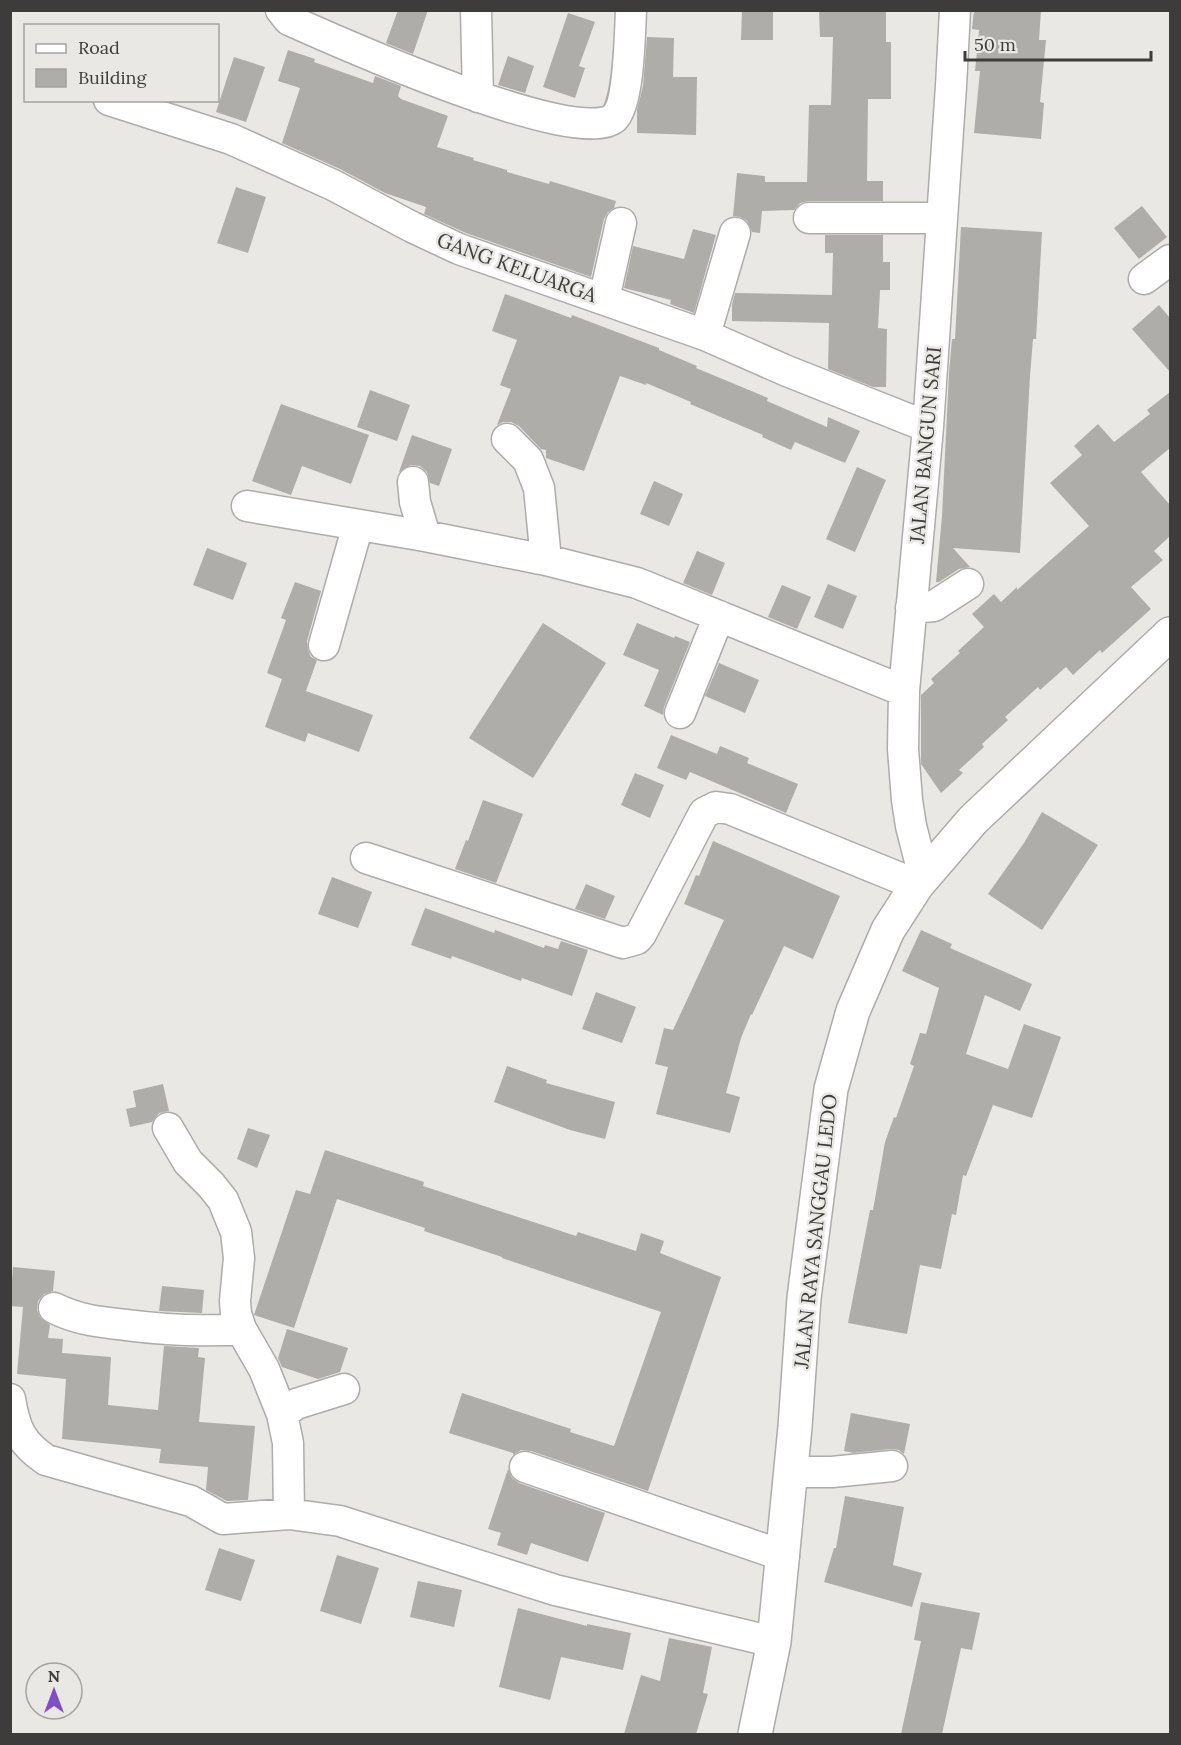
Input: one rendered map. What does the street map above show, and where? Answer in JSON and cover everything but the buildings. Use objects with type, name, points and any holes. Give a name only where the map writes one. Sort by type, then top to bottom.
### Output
[{"type":"highway","name":"JALAN RAYA SANGGAU LEDO","points":[[755,1734],[774,1642],[784,1556],[804,1298],[831,1089],[853,1011],[888,930],[921,881],[973,820],[1170,634]]},
{"type":"street","points":[[281,10],[286,18],[298,24],[417,76],[478,97],[554,118],[601,123],[614,118],[621,106],[629,61],[631,10]]},
{"type":"street","points":[[476,10],[478,97]]},
{"type":"street","name":"JALAN BANGUN SARI","points":[[921,881],[907,800],[903,749],[904,691],[928,427],[955,10]]},
{"type":"street","name":"GANG KELUARGA","points":[[116,102],[231,139],[333,185],[459,249],[705,335],[787,371],[928,427]]},
{"type":"street","points":[[809,218],[942,218]]},
{"type":"street","points":[[604,299],[621,222]]},
{"type":"street","points":[[705,335],[735,233]]},
{"type":"street","points":[[1144,279],[1170,260]]},
{"type":"street","points":[[507,439],[528,460],[539,488],[546,560]]},
{"type":"street","points":[[413,482],[415,502],[425,536]]},
{"type":"street","points":[[247,506],[425,536],[546,560],[636,583],[904,691]]},
{"type":"street","points":[[324,645],[358,525]]},
{"type":"street","points":[[911,608],[934,606],[968,584]]},
{"type":"street","points":[[680,713],[719,616]]},
{"type":"street","points":[[366,858],[623,943],[636,939],[641,934],[704,813],[716,807],[730,809],[921,881]]},
{"type":"street","points":[[168,1128],[188,1162],[223,1200],[231,1220],[238,1245],[239,1269],[235,1307],[241,1329],[264,1369],[282,1414],[288,1443],[289,1514]]},
{"type":"street","points":[[54,1308],[75,1318],[156,1329],[199,1331],[241,1329]]},
{"type":"street","points":[[282,1414],[296,1404],[344,1389]]},
{"type":"street","points":[[10,1400],[20,1435],[29,1448],[46,1460],[190,1501],[223,1519],[289,1514],[340,1521],[555,1590],[774,1642]]},
{"type":"street","points":[[791,1472],[832,1472],[892,1466]]},
{"type":"street","points":[[525,1467],[784,1556]]}]
